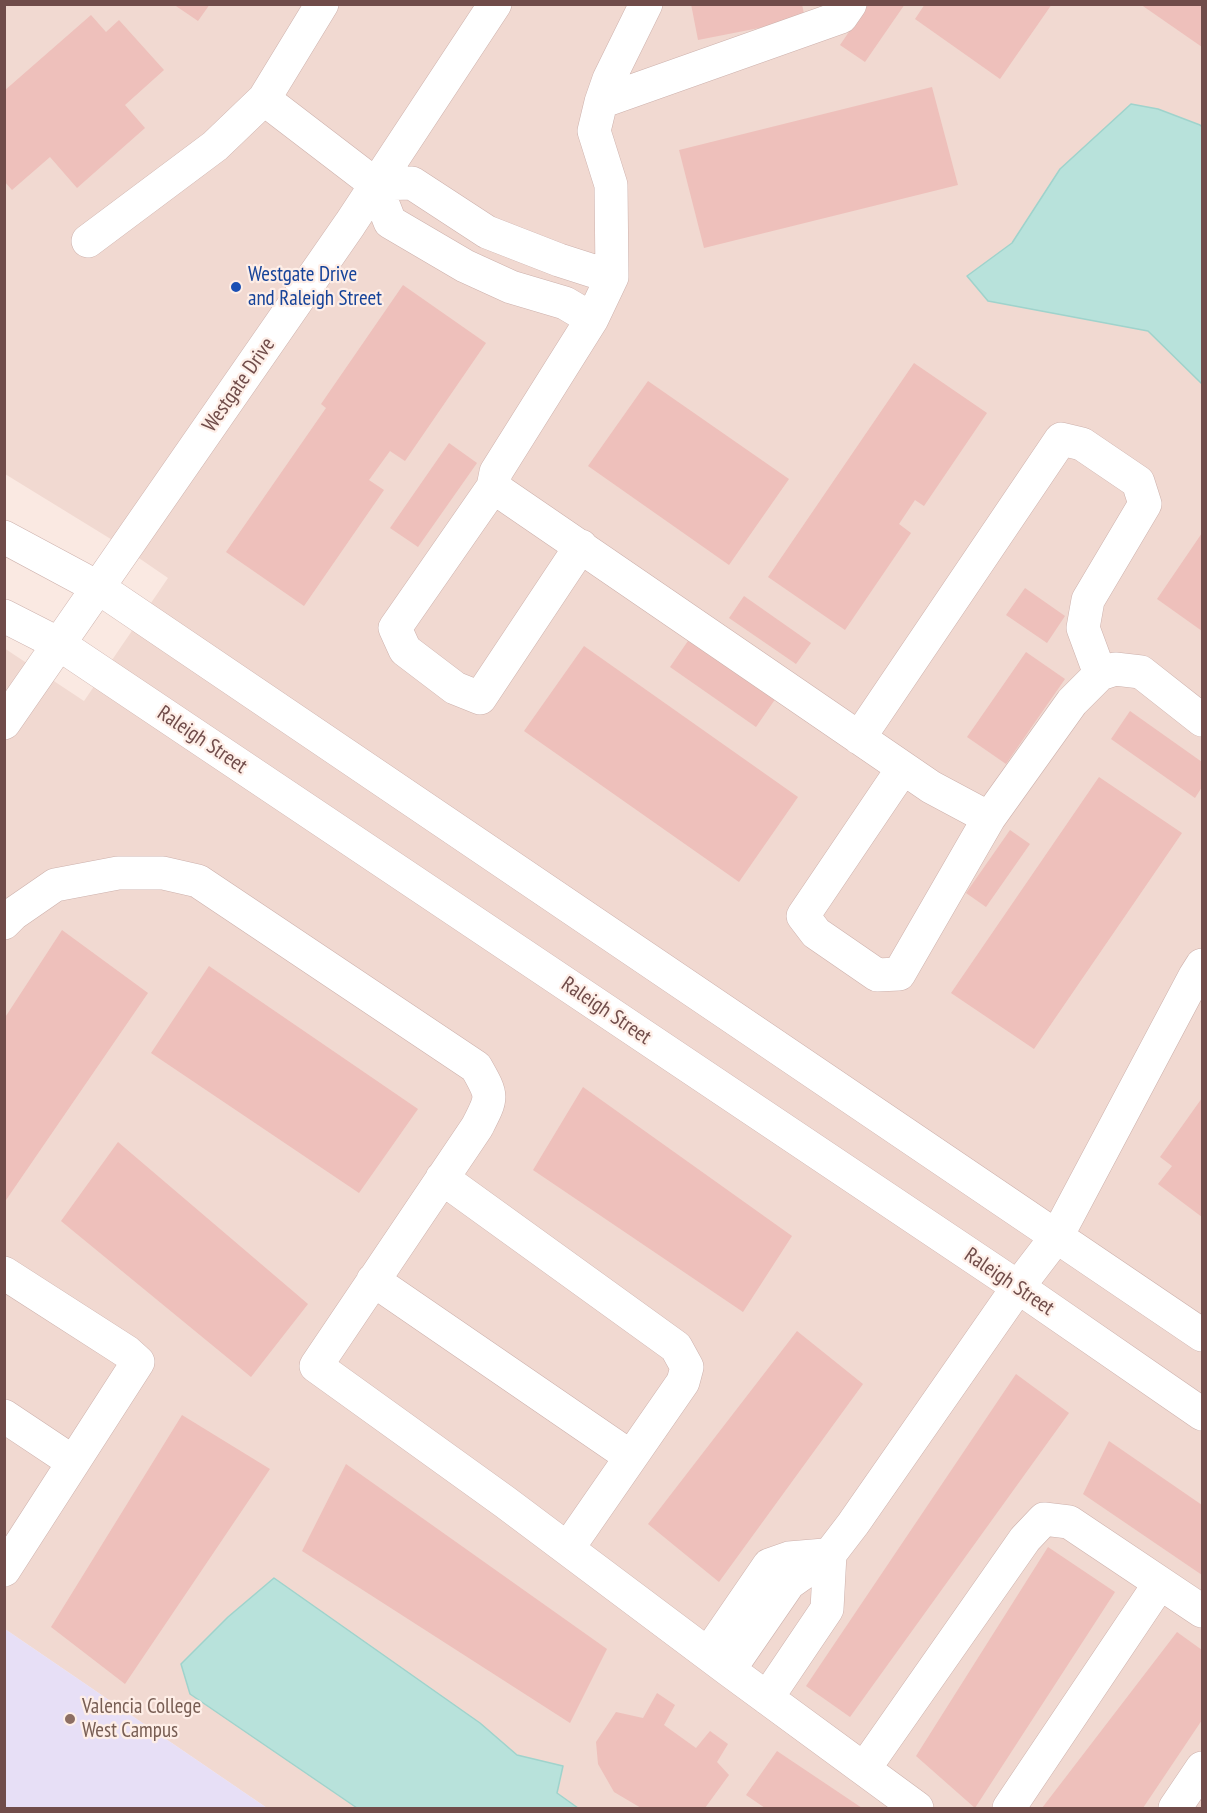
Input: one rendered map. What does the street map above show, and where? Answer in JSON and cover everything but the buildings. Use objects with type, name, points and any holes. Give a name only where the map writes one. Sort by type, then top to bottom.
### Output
[{"type":"street","points":[[88,241],[215,146],[264,99],[322,4]]},
{"type":"street","name":"Westgate Drive","points":[[4,723],[350,224],[495,4]]},
{"type":"street","points":[[581,546],[480,698],[455,688],[405,650],[395,628],[494,487],[496,472],[592,318],[612,277],[611,185],[594,131],[609,79],[646,4]]},
{"type":"street","points":[[601,102],[841,17],[850,4]]},
{"type":"street","points":[[264,99],[375,184],[390,222],[465,266],[511,287],[565,303],[592,318]]},
{"type":"street","points":[[375,184],[412,183],[488,232],[559,260],[612,277]]},
{"type":"street","points":[[859,738],[1061,439],[1082,444],[1138,482],[1145,504],[1088,600],[1083,628],[1100,674]]},
{"type":"street","points":[[494,487],[931,787],[989,818]]},
{"type":"street","points":[[4,537],[99,588],[1203,1335]]},
{"type":"street","name":"Raleigh Street","points":[[4,616],[59,644],[1018,1287],[1203,1414]]},
{"type":"street","points":[[903,768],[803,916],[816,933],[877,975],[899,974],[989,818],[1072,702],[1100,674],[1115,669],[1141,672],[1203,720]]},
{"type":"street","points":[[4,923],[13,914],[55,885],[118,873],[163,873],[198,881],[476,1067],[489,1091],[488,1106],[477,1127],[316,1366],[568,1548],[917,1809]]},
{"type":"street","points":[[718,1662],[789,1583],[830,1554],[1018,1287],[1057,1236],[1195,976],[1203,965]]},
{"type":"street","points":[[442,1178],[676,1347],[687,1367],[683,1382],[568,1548]]},
{"type":"street","points":[[4,1273],[127,1352],[138,1362],[4,1570]]},
{"type":"street","points":[[374,1280],[631,1457]]},
{"type":"street","points":[[4,1416],[73,1462]]},
{"type":"street","points":[[864,1769],[1025,1539],[1044,1520],[1069,1522],[1203,1611]]},
{"type":"street","points":[[767,1698],[827,1609],[830,1554]]},
{"type":"street","points":[[1009,1809],[1160,1583]]},
{"type":"street","points":[[1175,1809],[1203,1768]]},
{"type":"shaded area","points":[[5,5],[1202,5],[1202,1808],[267,1808],[5,1629],[4,648],[84,701],[168,578],[114,541],[5,474]]},
{"type":"shaded area","name":"Valencia College West Campus","points":[[5,1629],[267,1808],[5,1808]]},
{"type":"water","points":[[1131,104],[1158,109],[1202,127],[1202,384],[1148,331],[988,301],[967,276],[1012,243],[1060,169]]},
{"type":"water","points":[[274,1578],[480,1723],[517,1755],[563,1766],[557,1793],[578,1808],[357,1808],[190,1694],[181,1664],[228,1617]]},
{"type":"place","name":"Westgate Drive and Raleigh Street","points":[[236,287]]},
{"type":"place","name":"Valencia College West Campus","points":[[70,1719]]}]
